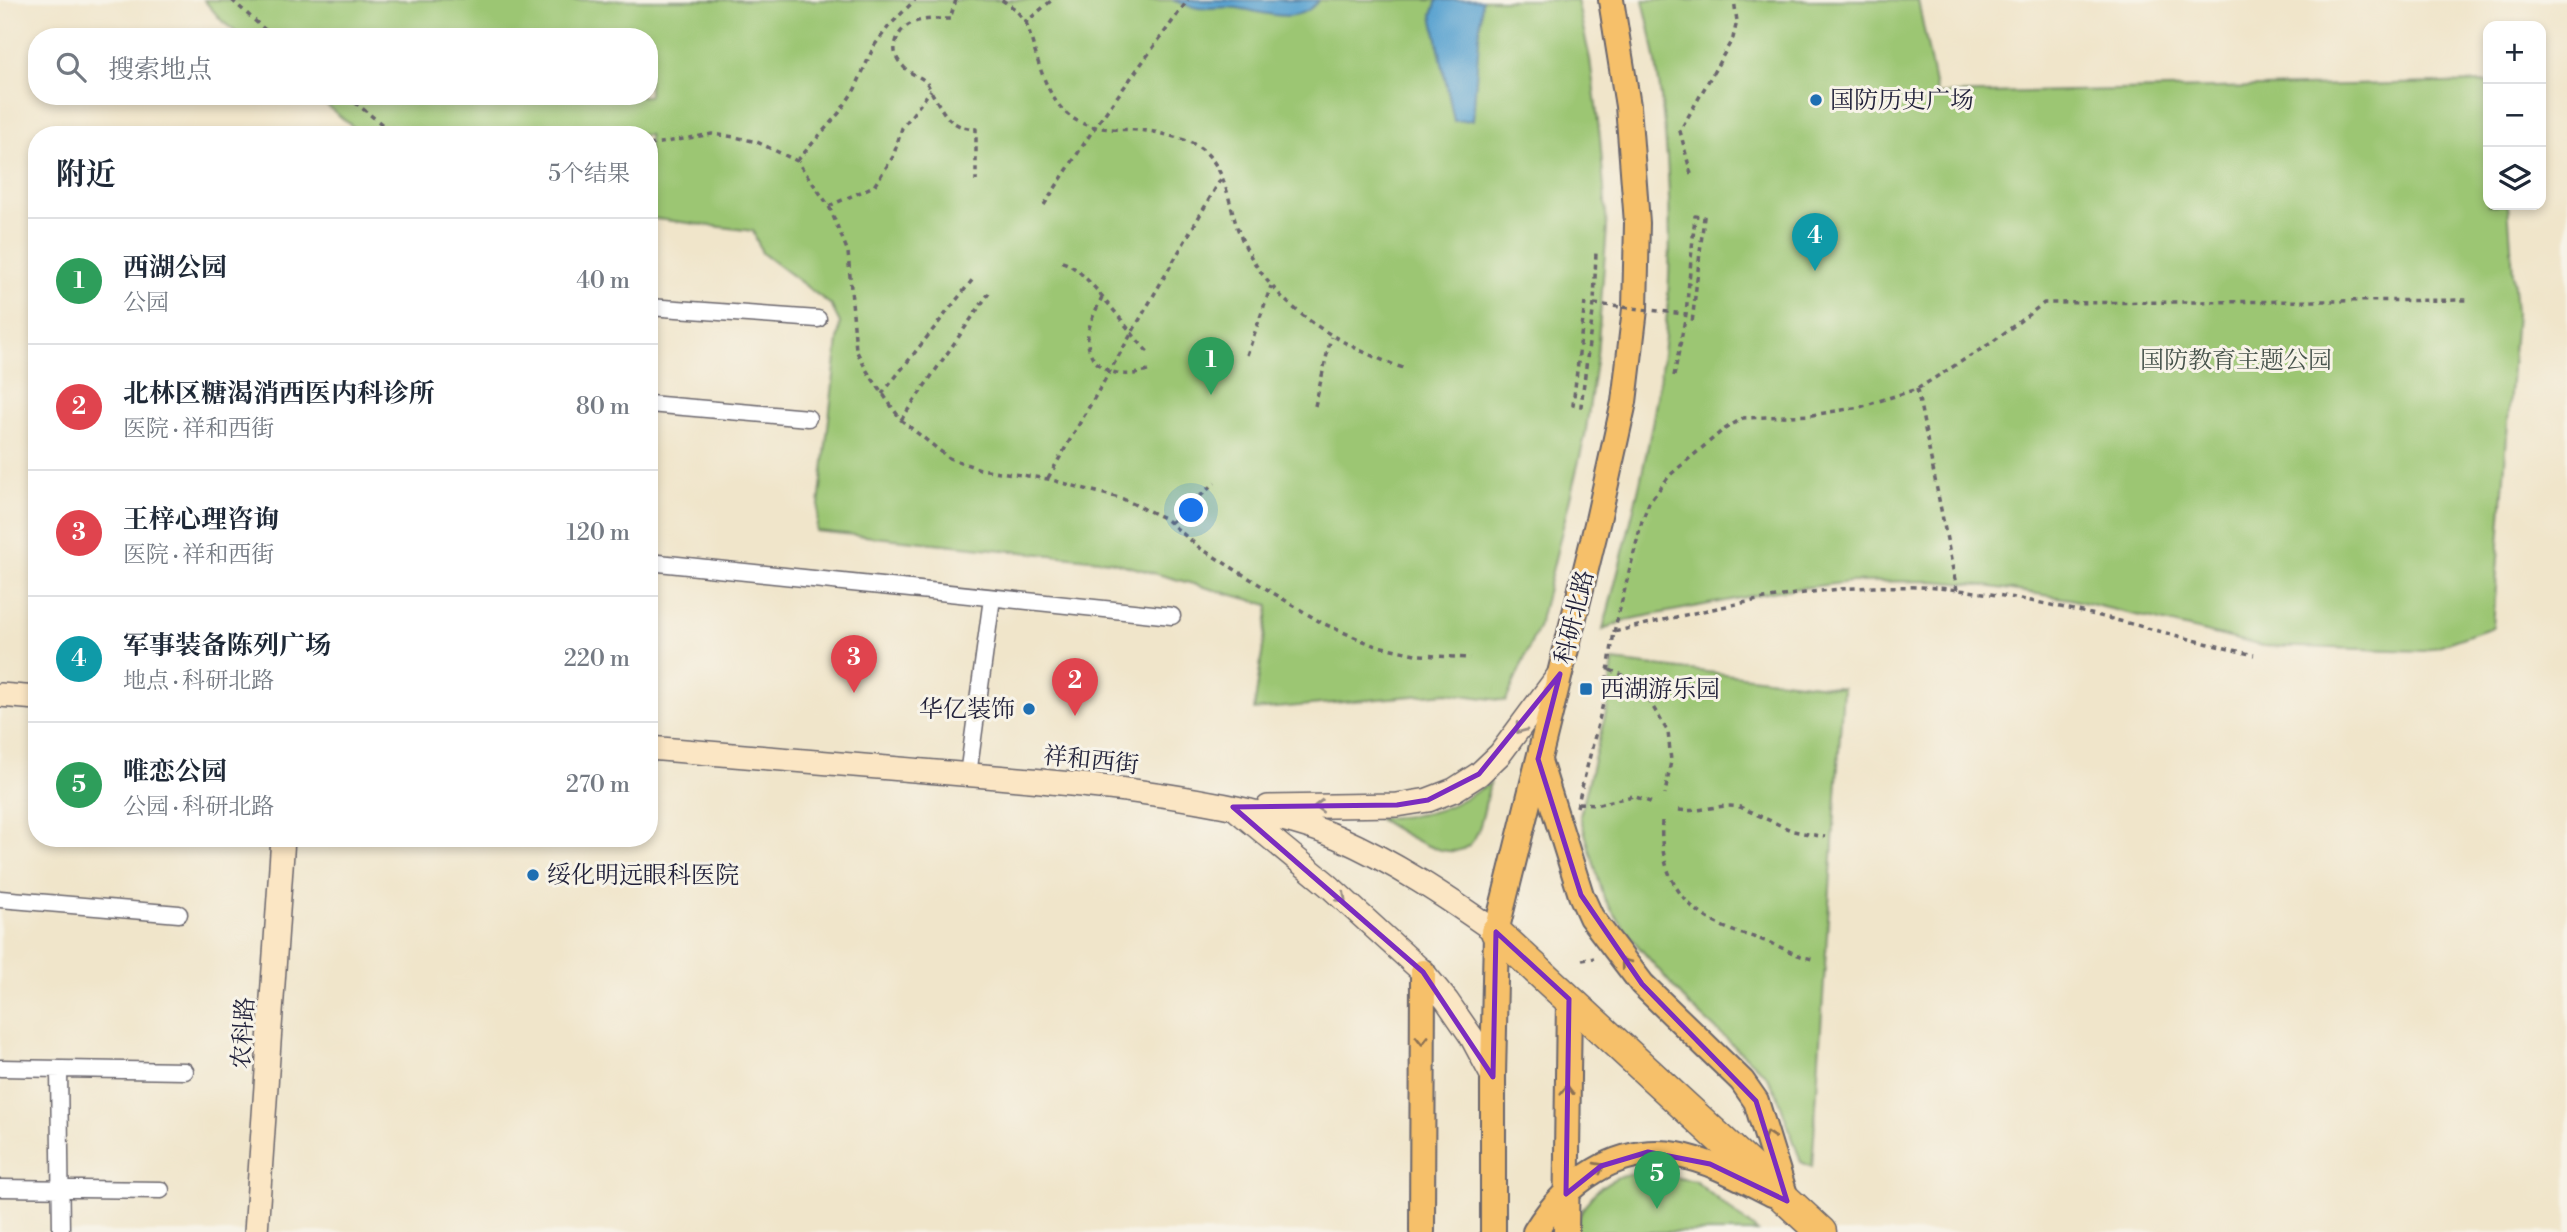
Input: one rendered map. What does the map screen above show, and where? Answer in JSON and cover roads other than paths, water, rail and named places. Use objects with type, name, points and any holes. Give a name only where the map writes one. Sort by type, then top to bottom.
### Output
[{"type":"highway","points":[[1496,932],[1821,1232]]},
{"type":"main road","name":"科研北路","points":[[1493,1232],[1496,932],[1598,520],[1624,402],[1635,309],[1637,223],[1628,106],[1611,0]]},
{"type":"main road","points":[[1233,807],[1397,805],[1428,800],[1454,790],[1479,774],[1500,754],[1560,674]]},
{"type":"main road","points":[[0,695],[28,697]]},
{"type":"main road","name":"祥和西街","points":[[658,749],[1106,788],[1233,807],[1284,819],[1335,836],[1397,866],[1437,890],[1496,932]]},
{"type":"main road","points":[[1538,759],[1581,895],[1591,917],[1642,984],[1742,1081],[1756,1101],[1787,1201]]},
{"type":"main road","points":[[1233,807],[1328,885],[1423,972],[1459,1019],[1493,1077]]},
{"type":"main road","name":"农科路","points":[[256,1232],[282,847]]},
{"type":"main road","points":[[1422,1232],[1423,972]]},
{"type":"main road","points":[[1566,1232],[1569,999]]},
{"type":"main road","points":[[1535,1232],[1566,1194],[1601,1166],[1623,1157],[1648,1152],[1678,1155],[1710,1164],[1787,1201]]},
{"type":"street","points":[[658,308],[817,319]]},
{"type":"street","points":[[658,405],[808,418]]},
{"type":"street","points":[[658,563],[1172,616]]},
{"type":"street","points":[[968,775],[992,598]]},
{"type":"street","points":[[0,899],[179,914]]},
{"type":"street","points":[[0,1068],[185,1071]]},
{"type":"street","points":[[59,1069],[61,1232]]},
{"type":"street","points":[[0,1188],[162,1190]]},
{"type":"water","points":[[1172,0],[1319,0],[1302,13],[1281,16],[1232,7],[1198,8]]},
{"type":"water","points":[[1437,0],[1482,0],[1473,120],[1454,121],[1432,15]]},
{"type":"place","name":"国防历史广场","points":[[1816,100]]},
{"type":"place","name":"军事装备陈列广场","points":[[1815,271]]},
{"type":"place","name":"西湖公园","points":[[1211,395]]},
{"type":"place","name":"西湖游乐园","points":[[1586,689]]},
{"type":"place","name":"王梓心理咨询","points":[[854,693]]},
{"type":"place","name":"华亿装饰","points":[[1029,709]]},
{"type":"place","name":"北林区糖渴消西医内科诊所","points":[[1075,716]]},
{"type":"place","name":"绥化明远眼科医院","points":[[533,875]]},
{"type":"place","name":"唯恋公园","points":[[1657,1209]]},
{"type":"park label","name":"国防教育主题公园","points":[[2236,360]]}]
